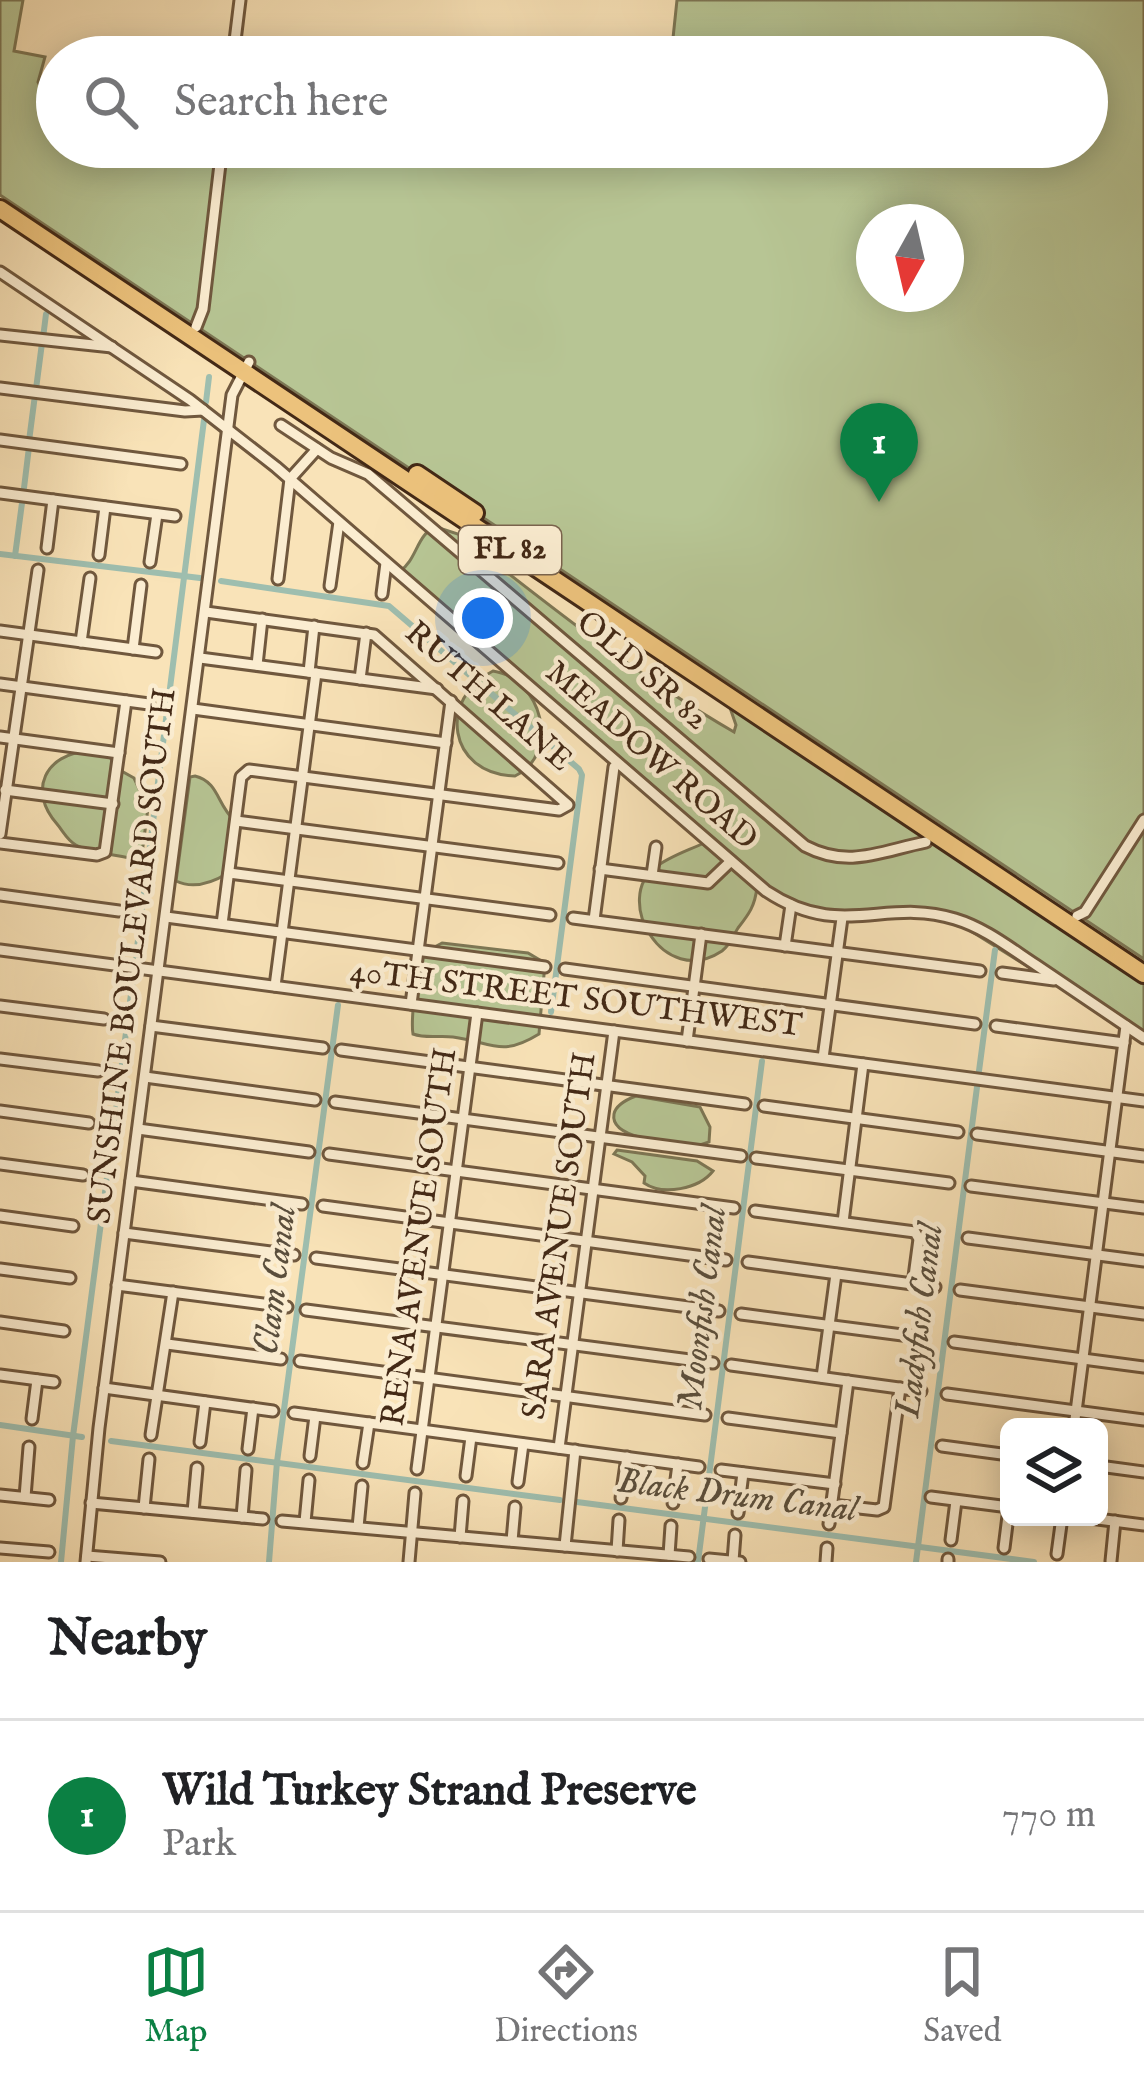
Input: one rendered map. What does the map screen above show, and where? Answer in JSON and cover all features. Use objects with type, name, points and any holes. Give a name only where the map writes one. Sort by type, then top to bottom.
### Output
[{"type":"highway","name":"FL 82","points":[[0,197],[196,327],[360,449],[507,535],[933,833],[1077,916],[1144,961]]},
{"type":"highway","name":"FL 82","points":[[0,208],[428,488],[867,789],[925,821],[933,833]]},
{"type":"highway","name":"FL 82","points":[[1000,872],[1144,974]]},
{"type":"street","points":[[236,36],[240,0]]},
{"type":"street","points":[[196,327],[219,168]]},
{"type":"street","name":"MEADOW ROAD","points":[[0,272],[203,410],[290,479],[766,891],[791,905],[842,918],[914,912],[954,918],[982,930],[1144,1038]]},
{"type":"street","points":[[0,282],[18,285]]},
{"type":"street","points":[[0,335],[112,347]]},
{"type":"street","name":"SUNSHINE BOULEVARD SOUTH","points":[[87,1559],[104,1388],[233,390],[246,367]]},
{"type":"street","points":[[0,388],[185,412],[203,410]]},
{"type":"street","name":"OLD SR 82","points":[[281,425],[317,449],[360,468],[805,846],[855,860],[933,833]]},
{"type":"street","points":[[0,440],[181,464]]},
{"type":"street","points":[[278,579],[290,479],[317,449]]},
{"type":"street","points":[[412,512],[428,488]]},
{"type":"street","points":[[0,493],[175,516]]},
{"type":"street","points":[[47,548],[53,500]]},
{"type":"street","points":[[99,555],[105,507]]},
{"type":"street","points":[[150,562],[157,514]]},
{"type":"street","points":[[330,586],[339,522]]},
{"type":"street","points":[[382,594],[386,562]]},
{"type":"street","points":[[38,570],[3,790],[0,838],[102,855],[107,848],[126,701]]},
{"type":"street","points":[[81,642],[90,578]]},
{"type":"street","points":[[133,649],[141,585]]},
{"type":"street","points":[[206,612],[366,633],[360,679]]},
{"type":"street","points":[[256,665],[262,620]]},
{"type":"street","points":[[274,986],[309,725],[314,626]]},
{"type":"street","points":[[0,631],[156,652]]},
{"type":"street","name":"RUTH LANE","points":[[366,633],[452,701],[566,801],[567,809],[439,795]]},
{"type":"street","points":[[200,658],[437,688]]},
{"type":"street","points":[[0,684],[149,704]]},
{"type":"street","points":[[411,1004],[452,701]]},
{"type":"street","points":[[193,709],[446,743]]},
{"type":"street","points":[[0,737],[119,753]]},
{"type":"street","points":[[593,920],[618,764]]},
{"type":"street","points":[[222,925],[245,771],[439,795]]},
{"type":"street","points":[[3,790],[113,805]]},
{"type":"street","points":[[1077,916],[1085,911],[1144,820]]},
{"type":"street","points":[[236,821],[558,863]]},
{"type":"street","points":[[652,875],[656,847]]},
{"type":"street","points":[[600,869],[708,883],[731,861]]},
{"type":"street","points":[[229,873],[550,915]]},
{"type":"street","points":[[0,895],[119,911]]},
{"type":"street","points":[[785,946],[791,905]]},
{"type":"street","points":[[166,917],[545,967]]},
{"type":"street","points":[[573,918],[980,971]]},
{"type":"street","points":[[823,1058],[842,918]]},
{"type":"street","points":[[687,1040],[700,934]]},
{"type":"street","name":"40TH STREET SOUTHWEST","points":[[0,950],[1144,1101]]},
{"type":"street","points":[[565,970],[975,1024]]},
{"type":"street","points":[[1002,973],[1059,981]]},
{"type":"street","points":[[0,1006],[104,1019]]},
{"type":"street","name":"RENA AVENUE SOUTH","points":[[417,1469],[477,1013]]},
{"type":"street","points":[[152,1026],[323,1048]]},
{"type":"street","points":[[996,1026],[1124,1043]]},
{"type":"street","points":[[1075,1418],[1126,1026]]},
{"type":"street","name":"SARA AVENUE SOUTH","points":[[560,1448],[614,1031]]},
{"type":"street","points":[[341,1050],[745,1103]]},
{"type":"street","points":[[0,1059],[98,1071]]},
{"type":"street","points":[[843,1222],[863,1064]]},
{"type":"street","points":[[145,1077],[315,1100]]},
{"type":"street","points":[[335,1102],[741,1156]]},
{"type":"street","points":[[764,1106],[958,1132]]},
{"type":"street","points":[[0,1111],[89,1123]]},
{"type":"street","points":[[138,1129],[309,1152]]},
{"type":"street","points":[[977,1134],[1144,1156]]},
{"type":"street","points":[[329,1154],[734,1208]]},
{"type":"street","points":[[757,1158],[949,1183]]},
{"type":"street","points":[[0,1164],[83,1174]]},
{"type":"street","points":[[131,1181],[302,1204]]},
{"type":"street","points":[[971,1186],[1144,1208]]},
{"type":"street","points":[[323,1206],[726,1260]]},
{"type":"street","points":[[755,1210],[912,1231],[919,1239],[913,1284]]},
{"type":"street","points":[[0,1216],[73,1226]]},
{"type":"street","points":[[124,1233],[294,1255]]},
{"type":"street","points":[[968,1238],[1144,1261]]},
{"type":"street","points":[[316,1258],[719,1311]]},
{"type":"street","points":[[748,1262],[935,1287]]},
{"type":"street","points":[[0,1269],[70,1278]]},
{"type":"street","points":[[822,1378],[836,1274]]},
{"type":"street","points":[[117,1285],[287,1307]]},
{"type":"street","points":[[960,1290],[1144,1314]]},
{"type":"street","points":[[151,1435],[173,1292]]},
{"type":"street","points":[[306,1310],[713,1363]]},
{"type":"street","points":[[741,1314],[910,1336]]},
{"type":"street","points":[[0,1322],[64,1330]]},
{"type":"street","points":[[955,1342],[1144,1367]]},
{"type":"street","points":[[167,1344],[280,1359]]},
{"type":"street","points":[[300,1361],[705,1415]]},
{"type":"street","points":[[731,1365],[921,1390]]},
{"type":"street","points":[[0,1375],[54,1382]]},
{"type":"street","points":[[32,1420],[37,1380]]},
{"type":"street","points":[[829,1524],[848,1381]]},
{"type":"street","points":[[104,1388],[273,1411]]},
{"type":"street","points":[[832,1505],[878,1510],[885,1502],[900,1388]]},
{"type":"street","points":[[947,1394],[1144,1420]]},
{"type":"street","points":[[200,1442],[205,1402]]},
{"type":"street","points":[[248,1449],[253,1408]]},
{"type":"street","points":[[294,1414],[699,1467]]},
{"type":"street","points":[[310,1456],[315,1416]]},
{"type":"street","points":[[728,1418],[841,1433]]},
{"type":"street","points":[[363,1463],[369,1423]]},
{"type":"street","points":[[466,1476],[471,1437]]},
{"type":"street","points":[[518,1482],[523,1444]]},
{"type":"street","points":[[943,1446],[1000,1454]]},
{"type":"street","points":[[25,1497],[29,1447]]},
{"type":"street","name":"SARA AVENUE SOUTH","points":[[565,1546],[575,1450]]},
{"type":"street","points":[[621,1498],[627,1457]]},
{"type":"street","points":[[144,1508],[149,1459]]},
{"type":"street","points":[[674,1504],[678,1464]]},
{"type":"street","points":[[1108,1467],[1144,1472]]},
{"type":"street","points":[[193,1512],[197,1468]]},
{"type":"street","points":[[721,1470],[835,1484]]},
{"type":"street","points":[[242,1517],[246,1471]]},
{"type":"street","points":[[738,1513],[743,1473]]},
{"type":"street","points":[[305,1522],[308,1480]]},
{"type":"street","points":[[358,1527],[362,1486]]},
{"type":"street","points":[[409,1562],[415,1493]]},
{"type":"street","points":[[0,1495],[50,1500]]},
{"type":"street","points":[[931,1497],[1000,1507]]},
{"type":"street","points":[[951,1540],[956,1501]]},
{"type":"street","points":[[460,1537],[463,1502]]},
{"type":"street","points":[[92,1503],[262,1519]]},
{"type":"street","points":[[512,1541],[515,1507]]},
{"type":"street","points":[[282,1520],[689,1557]]},
{"type":"street","points":[[617,1551],[619,1520]]},
{"type":"street","points":[[1108,1520],[1144,1525]]},
{"type":"street","points":[[1111,1561],[1115,1521]]},
{"type":"street","points":[[669,1556],[671,1526]]},
{"type":"street","points":[[1004,1548],[1007,1526]]},
{"type":"street","points":[[1057,1554],[1061,1526]]},
{"type":"street","points":[[709,1559],[736,1562],[735,1535]]},
{"type":"street","points":[[548,1562],[549,1545]]},
{"type":"street","points":[[0,1548],[49,1552]]},
{"type":"street","points":[[826,1562],[827,1548]]},
{"type":"street","points":[[87,1559],[160,1562]]},
{"type":"green space","points":[[0,0],[23,0],[14,51],[36,55],[36,168],[1108,168],[1108,36],[673,36],[677,0],[1144,0],[1144,959],[0,195]]},
{"type":"green space","points":[[436,527],[458,534],[593,638],[698,710],[734,732],[728,702],[814,763],[1144,976],[1144,1039],[950,918],[881,915],[849,921],[820,917],[757,887],[751,909],[722,951],[700,960],[681,959],[664,950],[642,917],[639,899],[644,881],[662,863],[706,842],[400,571]]},
{"type":"green space","points":[[493,671],[523,687],[540,718],[538,751],[515,776],[475,763],[458,733],[464,699],[475,683]]},
{"type":"green space","points":[[88,751],[107,753],[118,769],[134,778],[148,808],[141,861],[76,845],[48,811],[43,787],[52,766]]},
{"type":"green space","points":[[190,777],[209,783],[234,820],[228,873],[189,885],[176,881]]},
{"type":"green space","points":[[442,943],[528,953],[545,963],[539,1034],[505,1047],[413,1034],[418,969],[426,953]]},
{"type":"green space","points":[[636,1096],[700,1107],[710,1127],[709,1142],[664,1142],[623,1130],[616,1123],[615,1110]]},
{"type":"green space","points":[[617,1150],[697,1161],[713,1171],[690,1186],[661,1189],[644,1183],[645,1176],[632,1162],[614,1154]]},
{"type":"waterway","points":[[43,338],[46,314]]},
{"type":"waterway","points":[[36,389],[42,343]]},
{"type":"waterway","points":[[206,402],[209,377]]},
{"type":"waterway","points":[[29,441],[35,395]]},
{"type":"waterway","points":[[136,956],[204,420]]},
{"type":"waterway","points":[[24,488],[29,447]]},
{"type":"waterway","points":[[15,556],[22,503]]},
{"type":"waterway","points":[[0,554],[200,578]]},
{"type":"waterway","points":[[221,581],[389,606],[579,769],[582,775],[551,1012]]},
{"type":"waterway","name":"Ladyfish Canal","points":[[979,1071],[995,950]]},
{"type":"waterway","points":[[61,1562],[133,979]]},
{"type":"waterway","name":"Clam Canal","points":[[269,1562],[277,1462],[338,1005]]},
{"type":"waterway","name":"Moonfish Canal","points":[[698,1562],[762,1061]]},
{"type":"waterway","name":"Ladyfish Canal","points":[[916,1562],[977,1087]]},
{"type":"waterway","name":"Black Drum Canal","points":[[0,1425],[82,1437]]},
{"type":"waterway","name":"Black Drum Canal","points":[[111,1441],[560,1500]]},
{"type":"waterway","name":"Black Drum Canal","points":[[577,1502],[1034,1562]]},
{"type":"place","name":"Wild Turkey Strand Preserve","points":[[879,502]]}]
